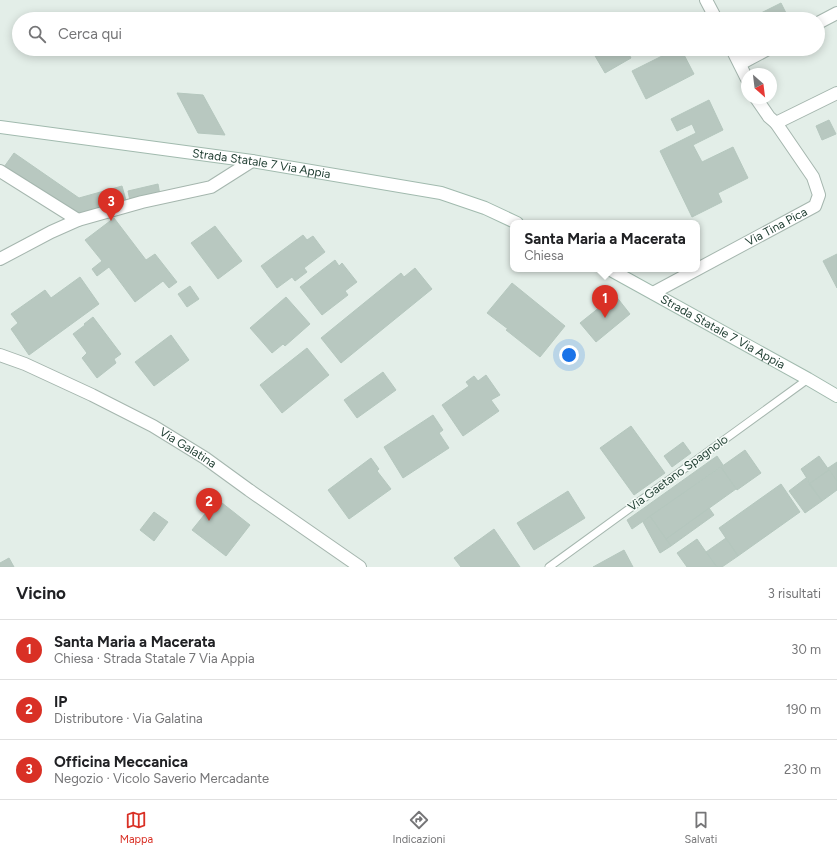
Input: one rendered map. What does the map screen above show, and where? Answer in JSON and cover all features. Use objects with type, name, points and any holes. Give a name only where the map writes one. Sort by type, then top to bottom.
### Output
[{"type":"street","points":[[706,0],[712,12]]},
{"type":"street","points":[[825,19],[837,13]]},
{"type":"street","points":[[736,56],[742,68]]},
{"type":"street","points":[[740,64],[755,56]]},
{"type":"street","points":[[776,123],[837,93]]},
{"type":"street","name":"Via Tina Pica","points":[[700,268],[815,206],[819,195],[813,177],[776,123],[769,117],[760,104]]},
{"type":"street","name":"Strada Statale 7 Via Appia","points":[[0,127],[252,161],[441,193],[485,208],[511,220]]},
{"type":"street","points":[[0,259],[51,232],[78,220],[142,202],[211,187],[252,161]]},
{"type":"street","points":[[0,171],[78,220]]},
{"type":"street","name":"Strada Statale 7 Via Appia","points":[[614,272],[837,396]]},
{"type":"street","name":"Via Tina Pica","points":[[653,293],[692,272]]},
{"type":"street","name":"Via Galatina","points":[[0,356],[25,364],[92,395],[153,426],[206,458],[255,495],[360,567]]},
{"type":"lane","name":"Via Gaetano Spagnolo","points":[[549,567],[808,379]]},
{"type":"building","points":[[781,3],[786,12],[763,12]]},
{"type":"building","points":[[595,56],[630,56],[631,58],[605,73]]},
{"type":"building","points":[[662,56],[685,56],[694,74],[646,99],[632,71]]},
{"type":"building","points":[[177,93],[203,95],[225,135],[198,133]]},
{"type":"building","points":[[709,100],[723,130],[693,145],[702,162],[733,147],[748,178],[718,193],[722,202],[692,217],[660,151],[696,133],[692,124],[677,131],[671,119]]},
{"type":"building","points":[[829,120],[836,134],[822,140],[816,126]]},
{"type":"building","points":[[14,153],[79,198],[122,186],[127,204],[79,217],[32,184],[31,181],[26,183],[4,167]]},
{"type":"building","points":[[158,184],[160,195],[130,201],[128,191]]},
{"type":"building","points":[[114,218],[146,260],[155,254],[177,282],[169,288],[163,281],[135,302],[109,267],[97,276],[92,269],[102,261],[85,240]]},
{"type":"building","points":[[215,226],[242,261],[218,279],[191,243]]},
{"type":"building","points":[[303,235],[307,240],[313,236],[325,252],[304,268],[307,272],[295,281],[292,277],[277,288],[261,266]]},
{"type":"building","points":[[837,254],[837,288],[823,261]]},
{"type":"building","points":[[335,260],[339,266],[342,263],[357,282],[345,291],[348,295],[322,315],[300,287]]},
{"type":"building","points":[[415,268],[432,289],[341,363],[321,338],[401,273],[404,277]]},
{"type":"building","points":[[80,277],[99,304],[29,355],[11,329],[18,323],[11,314],[45,290],[51,298]]},
{"type":"building","points":[[512,283],[565,326],[540,357],[487,313]]},
{"type":"building","points":[[190,286],[199,299],[187,307],[178,294]]},
{"type":"building","points":[[615,295],[630,314],[596,342],[580,323]]},
{"type":"building","points":[[286,297],[310,324],[285,346],[283,344],[272,353],[250,328]]},
{"type":"building","points":[[93,317],[121,354],[114,359],[116,363],[97,378],[82,358],[87,353],[73,334]]},
{"type":"building","points":[[171,335],[189,360],[154,386],[135,362]]},
{"type":"building","points":[[307,348],[329,375],[282,413],[260,385]]},
{"type":"building","points":[[383,372],[396,390],[357,418],[344,400]]},
{"type":"building","points":[[486,375],[500,395],[491,400],[499,411],[463,436],[442,405],[469,386],[466,382],[474,376],[478,381]]},
{"type":"building","points":[[433,415],[443,430],[439,433],[449,448],[403,478],[384,447]]},
{"type":"building","points":[[631,426],[665,473],[634,495],[600,448]]},
{"type":"building","points":[[683,442],[691,453],[672,467],[664,456]]},
{"type":"building","points":[[745,450],[761,473],[737,490],[721,467]]},
{"type":"building","points":[[717,456],[723,465],[632,529],[627,520]]},
{"type":"building","points":[[819,456],[829,470],[810,483],[801,469]]},
{"type":"building","points":[[371,458],[379,469],[377,471],[391,489],[349,519],[328,490]]},
{"type":"building","points":[[837,462],[837,481],[828,468]]},
{"type":"building","points":[[721,467],[736,489],[666,539],[650,516]]},
{"type":"building","points":[[829,470],[837,481],[837,490],[822,501],[809,484]]},
{"type":"building","points":[[806,478],[822,501],[805,513],[789,491]]},
{"type":"building","points":[[781,484],[800,512],[738,556],[719,528]]},
{"type":"building","points":[[568,491],[585,518],[534,550],[517,523]]},
{"type":"building","points":[[217,499],[250,525],[226,556],[192,530]]},
{"type":"building","points":[[709,508],[714,515],[671,546],[666,539]]},
{"type":"building","points":[[154,512],[168,522],[154,541],[140,530]]},
{"type":"building","points":[[650,516],[671,546],[660,553],[643,522]]},
{"type":"building","points":[[494,529],[520,567],[461,567],[454,558]]},
{"type":"building","points":[[726,538],[738,556],[722,567],[717,567],[706,552]]},
{"type":"building","points":[[697,539],[717,567],[687,567],[677,553]]},
{"type":"building","points":[[624,550],[633,567],[593,567]]},
{"type":"building","points":[[9,558],[14,567],[0,567],[0,563]]},
{"type":"place","name":"Officina Meccanica","points":[[111,221]]},
{"type":"place","name":"Santa Maria a Macerata","points":[[605,318]]},
{"type":"place","name":"IP","points":[[209,521]]}]
